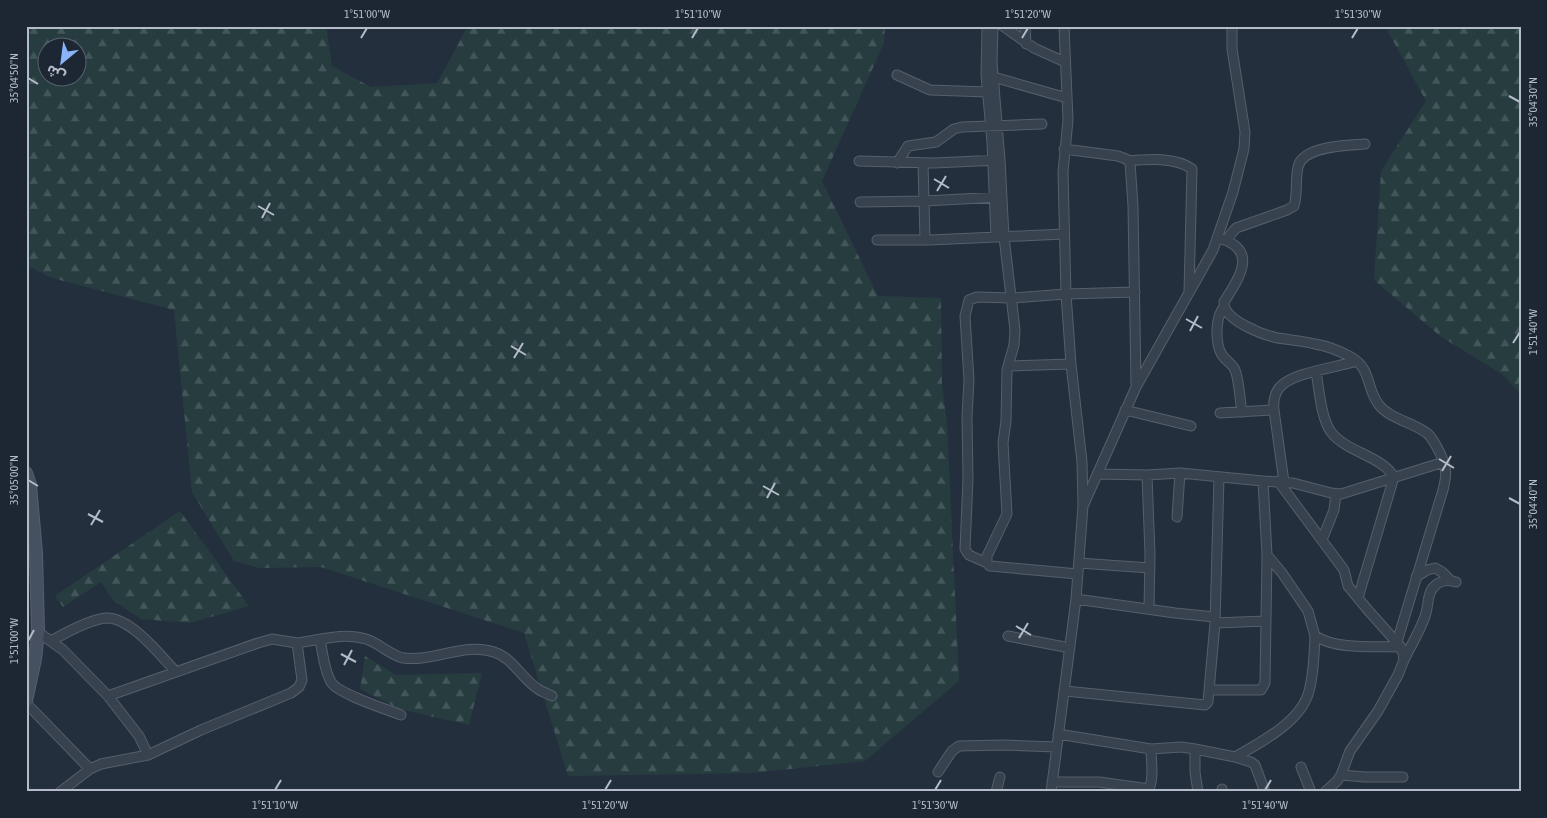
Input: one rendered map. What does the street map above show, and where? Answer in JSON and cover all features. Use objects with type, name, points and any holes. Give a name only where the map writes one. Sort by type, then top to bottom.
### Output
[{"type":"main road","points":[[26,473],[30,485],[36,553],[38,632],[26,702]]},
{"type":"street","points":[[987,26],[995,126],[1000,237],[1012,298],[1015,330],[1014,346],[1008,366],[1006,421],[1003,444],[1006,514],[987,556],[987,563]]},
{"type":"street","points":[[993,26],[988,92],[995,126]]},
{"type":"street","points":[[1003,26],[1026,44],[1065,62]]},
{"type":"street","points":[[1025,26],[1026,44]]},
{"type":"street","points":[[1064,26],[1068,120],[1063,172],[1066,294],[1082,469],[1083,506],[1076,599],[1052,787],[1099,782],[1148,790],[1151,781],[1151,749]]},
{"type":"street","points":[[1222,239],[1240,170],[1245,141],[1232,49],[1232,26]]},
{"type":"street","points":[[897,75],[930,90],[988,92]]},
{"type":"street","points":[[990,76],[1067,98]]},
{"type":"street","points":[[897,163],[905,149],[910,145],[936,142],[959,128],[1042,124]]},
{"type":"street","points":[[1083,506],[1136,387],[1213,250],[1222,239],[1236,228],[1294,206],[1298,168],[1302,158],[1310,153],[1327,148],[1365,144]]},
{"type":"street","points":[[1064,149],[1118,156],[1128,161],[1143,159],[1173,162],[1192,169],[1189,292]]},
{"type":"street","points":[[859,162],[923,163],[997,160]]},
{"type":"street","points":[[1128,161],[1131,167],[1132,179],[1136,387]]},
{"type":"street","points":[[923,163],[925,240]]},
{"type":"street","points":[[860,202],[998,197]]},
{"type":"street","points":[[877,240],[925,240],[1064,234]]},
{"type":"street","points":[[1222,239],[1237,247],[1242,257],[1240,274],[1221,310],[1217,343],[1222,356],[1235,369],[1242,412]]},
{"type":"street","points":[[1189,267],[1197,278]]},
{"type":"street","points":[[1078,574],[990,566],[969,555],[965,549],[969,380],[965,316],[969,300],[977,297],[1012,298],[1135,292]]},
{"type":"street","points":[[1224,307],[1234,318],[1260,332],[1277,338],[1324,346],[1345,354],[1356,361],[1367,375],[1372,392],[1380,406],[1389,413],[1428,434],[1444,462],[1447,476],[1416,578],[1399,645]]},
{"type":"street","points":[[1356,361],[1293,378],[1282,385],[1276,393],[1274,410],[1281,482],[1344,570],[1348,586],[1399,645],[1404,660]]},
{"type":"street","points":[[1008,366],[1071,364]]},
{"type":"street","points":[[1316,371],[1326,422],[1332,434],[1350,447],[1390,470],[1394,477],[1358,598]]},
{"type":"street","points":[[1125,410],[1191,426]]},
{"type":"street","points":[[1220,413],[1274,410]]},
{"type":"street","points":[[1082,469],[1147,476],[1180,473],[1281,482],[1305,485],[1336,494],[1345,493],[1444,462]]},
{"type":"street","points":[[1177,517],[1180,473]]},
{"type":"street","points":[[1147,476],[1150,568],[1149,610]]},
{"type":"street","points":[[1065,691],[1204,705],[1208,702],[1215,620],[1219,477]]},
{"type":"street","points":[[1210,690],[1261,690],[1265,683],[1267,556],[1263,481]]},
{"type":"street","points":[[1322,540],[1334,510],[1336,494]]},
{"type":"street","points":[[1235,757],[1282,727],[1296,715],[1309,692],[1315,636],[1308,611],[1282,573],[1267,556]]},
{"type":"street","points":[[1079,563],[1150,568]]},
{"type":"street","points":[[1325,792],[1337,781],[1350,751],[1389,692],[1426,613],[1432,589],[1437,583],[1453,581],[1435,568],[1427,570],[1416,578]]},
{"type":"street","points":[[1076,599],[1215,620],[1266,621]]},
{"type":"street","points":[[51,640],[83,624],[108,618],[124,623],[136,631],[176,672]]},
{"type":"street","points":[[38,632],[64,650],[108,696],[139,736],[148,755]]},
{"type":"street","points":[[108,696],[272,639],[297,643],[336,636],[366,639],[402,658],[420,658],[457,650],[472,649],[495,652],[508,660],[537,689],[552,696]]},
{"type":"street","points":[[1008,636],[1070,648]]},
{"type":"street","points":[[1315,636],[1331,643],[1359,646],[1399,645]]},
{"type":"street","points":[[320,640],[328,677],[333,686],[349,695],[401,715]]},
{"type":"street","points":[[60,792],[90,769],[101,764],[148,755],[201,730],[262,706],[296,690],[302,680],[297,643]]},
{"type":"street","points":[[26,702],[90,769]]},
{"type":"street","points":[[1058,734],[1151,749],[1181,747],[1246,760],[1255,765],[1265,792]]},
{"type":"street","points":[[938,772],[952,751],[959,746],[1056,746]]},
{"type":"street","points":[[1195,749],[1195,772],[1198,792]]},
{"type":"street","points":[[1301,767],[1311,792]]},
{"type":"street","points":[[1341,774],[1365,777],[1403,777]]},
{"type":"street","points":[[996,792],[1000,777]]},
{"type":"green space","points":[[26,26],[326,26],[332,66],[371,87],[437,83],[468,26],[885,26],[884,43],[822,181],[878,296],[941,298],[942,385],[947,423],[959,681],[865,761],[752,773],[568,776],[524,633],[321,567],[260,568],[234,561],[192,492],[174,310],[52,278],[26,265]]},
{"type":"green space","points":[[1385,26],[1521,26],[1521,394],[1503,375],[1440,336],[1374,280],[1381,171],[1426,101]]},
{"type":"green space","points":[[180,511],[249,606],[190,623],[141,619],[114,601],[101,582],[63,607],[55,596]]},
{"type":"green space","points":[[365,656],[396,675],[482,673],[469,725],[399,709],[360,689]]}]
